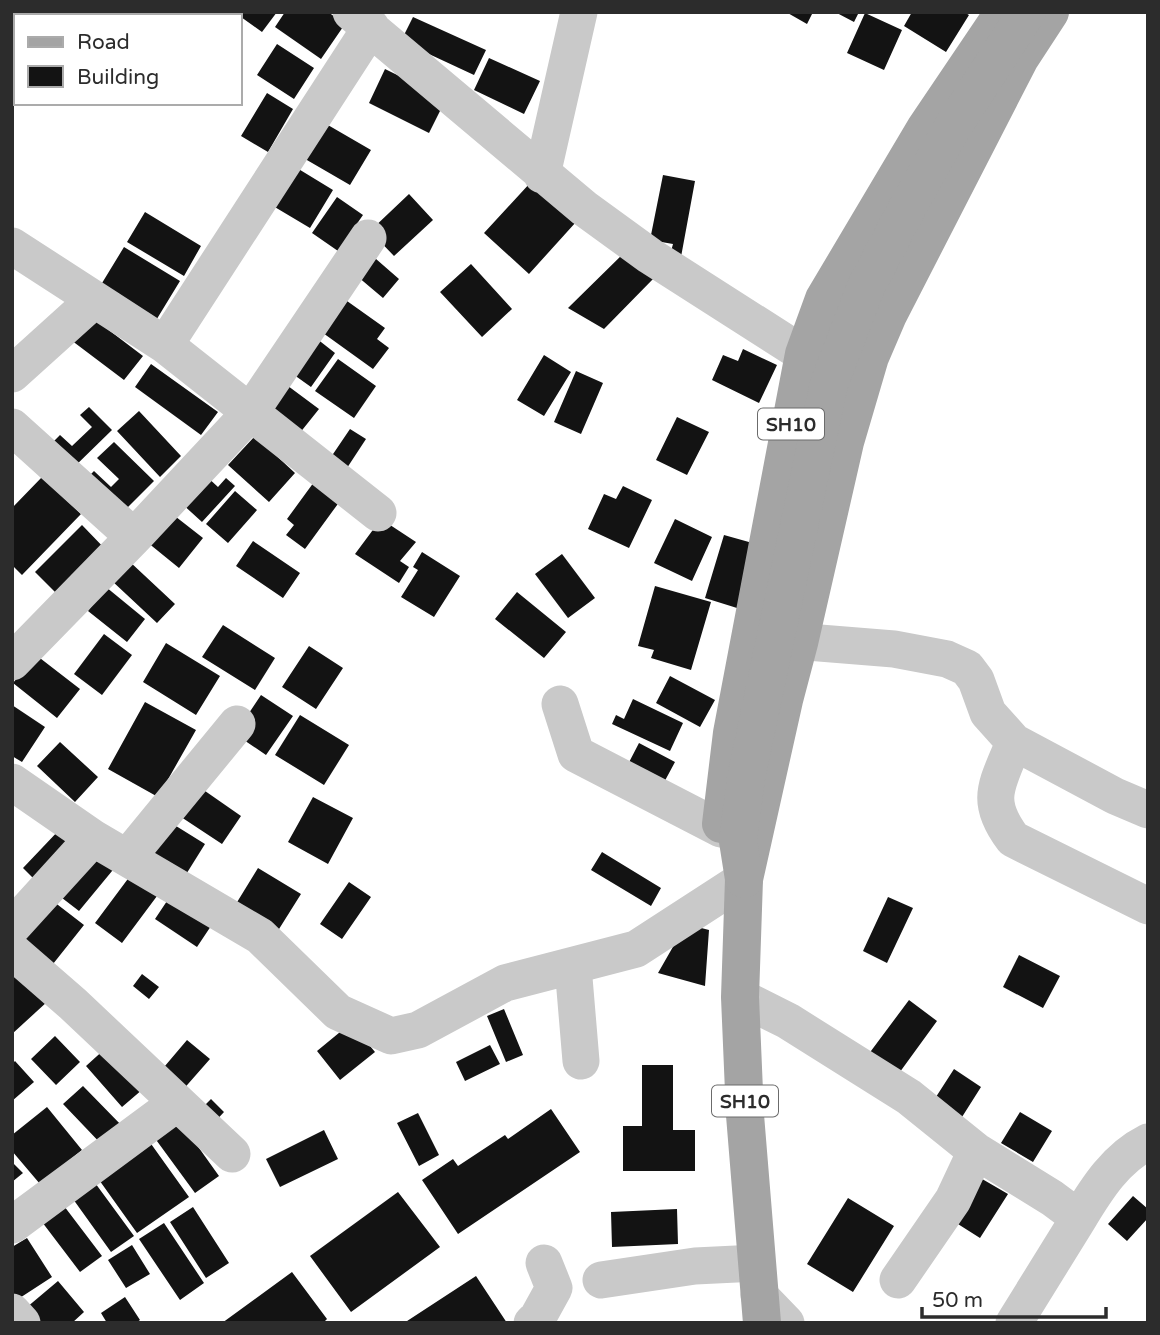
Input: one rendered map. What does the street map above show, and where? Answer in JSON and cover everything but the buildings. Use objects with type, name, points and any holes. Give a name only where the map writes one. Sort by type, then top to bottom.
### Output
[{"type":"main road","name":"SH10","points":[[760,1293],[745,1115],[740,998],[744,879],[727,856],[721,829],[732,733],[750,637],[804,354],[824,299],[925,129],[1004,12]]},
{"type":"main road","points":[[744,879],[738,841],[746,778],[829,384],[865,289],[907,208],[952,128],[1027,12]]},
{"type":"main road","points":[[744,879],[845,442],[870,357],[894,303],[1020,58],[1050,12]]},
{"type":"street","points":[[542,175],[579,12]]},
{"type":"street","points":[[164,345],[361,20],[542,175],[650,256],[860,390]]},
{"type":"street","points":[[12,662],[250,413],[368,238]]},
{"type":"street","points":[[12,246],[164,345],[378,513]]},
{"type":"street","points":[[12,374],[94,300]]},
{"type":"street","points":[[12,428],[134,537]]},
{"type":"street","points":[[750,637],[894,649],[947,659],[967,667],[976,680],[988,713],[1014,742],[1115,796],[1148,810]]},
{"type":"street","points":[[560,704],[576,754],[721,829]]},
{"type":"street","points":[[127,858],[237,724]]},
{"type":"street","points":[[1014,742],[994,797],[1000,822],[1013,839],[1148,906]]},
{"type":"street","points":[[12,782],[93,838],[260,936],[338,1012],[391,1036],[418,1030],[505,983],[636,949],[744,879]]},
{"type":"street","points":[[12,927],[93,838]]},
{"type":"street","points":[[12,951],[73,1004],[232,1154]]},
{"type":"street","points":[[573,966],[581,1061]]},
{"type":"street","points":[[740,998],[788,1021],[909,1097],[976,1151],[1079,1217]]},
{"type":"street","points":[[12,1225],[177,1103]]},
{"type":"street","points":[[1014,1323],[1096,1190],[1118,1163],[1148,1142]]},
{"type":"street","points":[[898,1280],[953,1200],[976,1151]]},
{"type":"street","points":[[532,1323],[554,1289],[544,1263]]},
{"type":"street","points":[[601,1280],[695,1266],[760,1293],[786,1323]]}]
